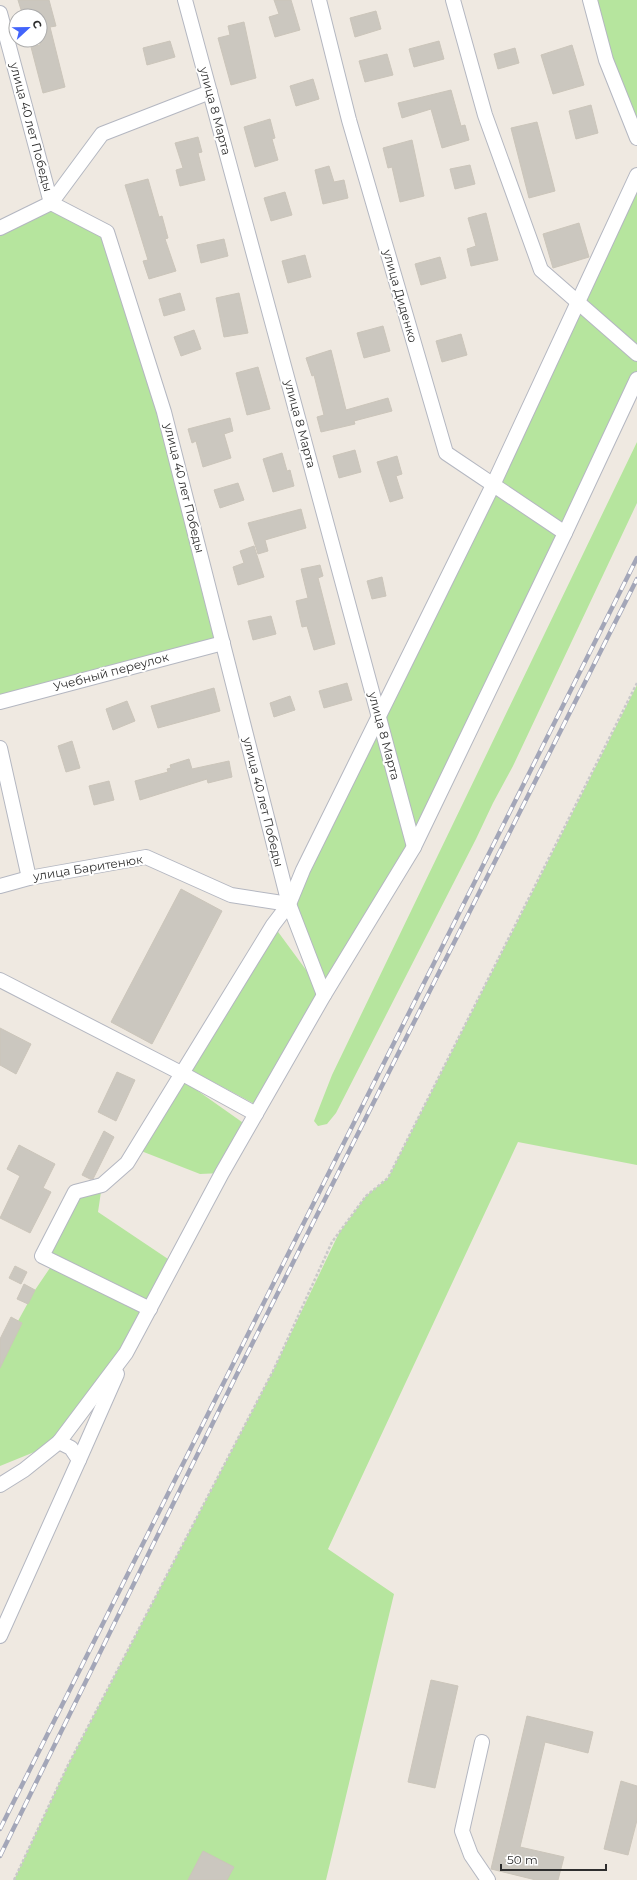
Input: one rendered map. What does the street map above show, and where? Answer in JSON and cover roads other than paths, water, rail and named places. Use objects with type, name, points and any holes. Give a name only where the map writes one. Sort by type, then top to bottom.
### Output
[{"type":"street","name":"улица 8 Марта","points":[[185,0],[414,847]]},
{"type":"street","name":"улица Диденко","points":[[318,0],[349,120],[446,453],[565,533]]},
{"type":"street","points":[[453,0],[485,115],[541,270],[637,354]]},
{"type":"street","points":[[590,0],[606,60],[637,138]]},
{"type":"street","name":"улица 40 лет Победы","points":[[0,13],[51,203],[106,232],[164,412],[289,904],[324,995]]},
{"type":"street","points":[[0,228],[51,203],[102,134],[210,92]]},
{"type":"street","points":[[150,1309],[42,1256],[75,1192],[102,1185],[128,1163],[273,925],[289,904],[303,870],[493,485],[579,303],[637,175]]},
{"type":"street","points":[[0,1636],[126,1353],[222,1173],[324,995],[414,847],[565,533],[637,379]]},
{"type":"street","name":"Учебный переулок","points":[[0,702],[223,642]]},
{"type":"street","points":[[0,748],[29,878]]},
{"type":"street","name":"улица Баритенюк","points":[[0,886],[29,878],[146,857],[231,895],[289,904]]},
{"type":"street","points":[[0,980],[183,1074],[256,1114]]},
{"type":"street","points":[[0,1485],[24,1470],[59,1442],[126,1353]]},
{"type":"street","points":[[59,1442],[71,1448],[79,1460]]},
{"type":"street","points":[[482,1742],[462,1831],[471,1855],[488,1880]]},
{"type":"railway","points":[[0,1829],[637,558]]},
{"type":"railway","points":[[0,1856],[236,1376],[637,579]]}]
